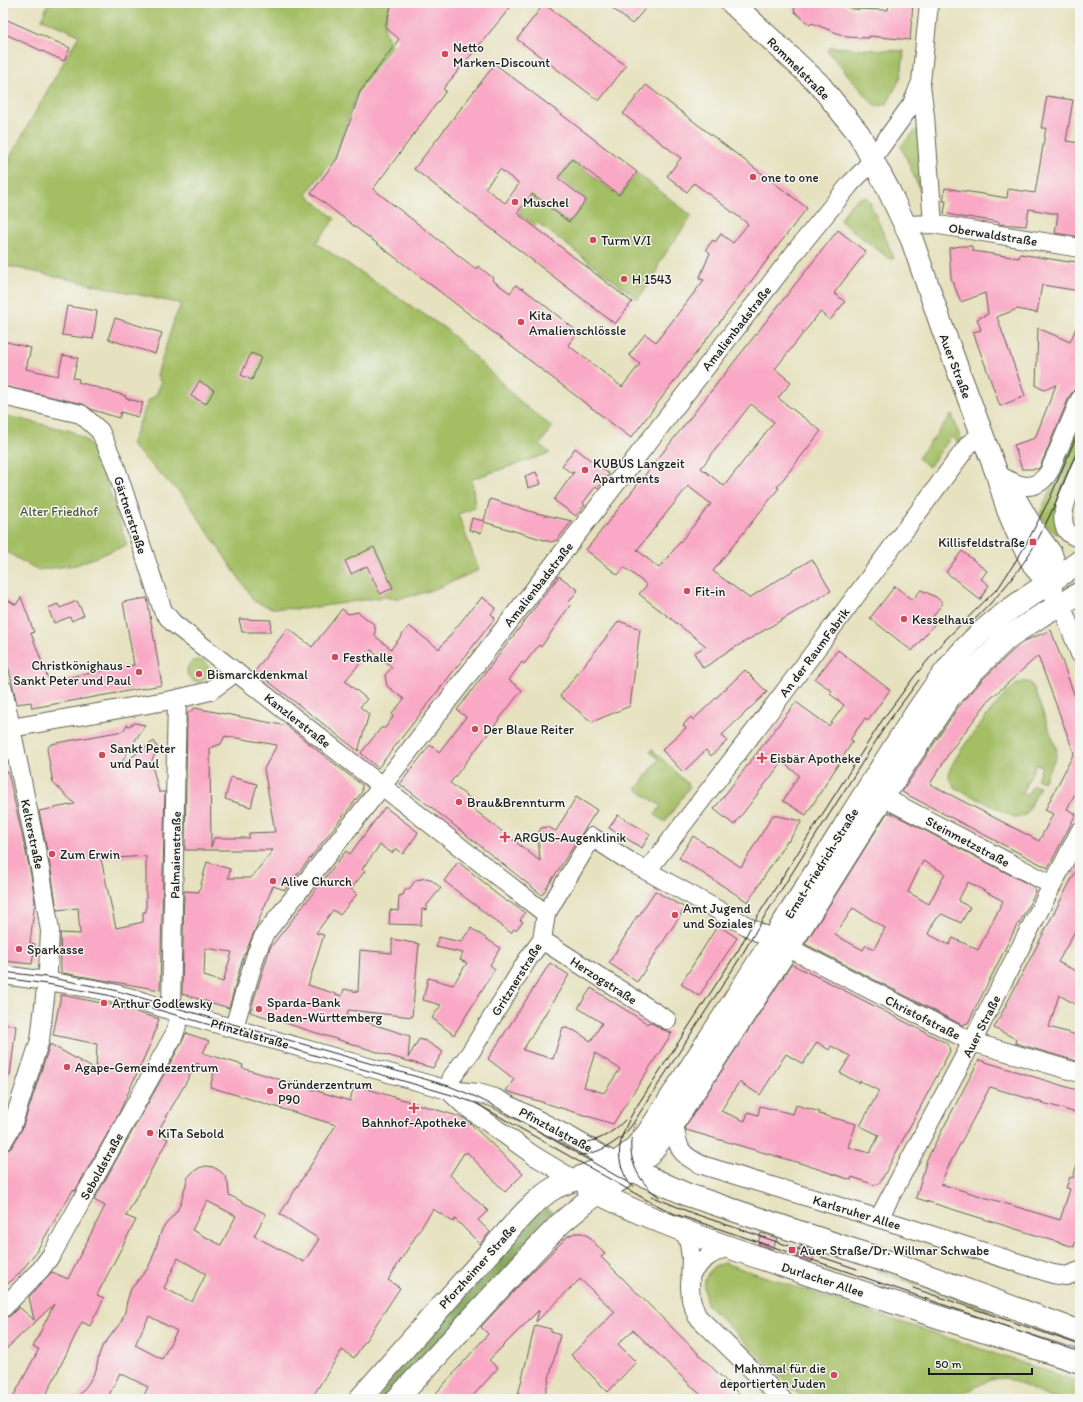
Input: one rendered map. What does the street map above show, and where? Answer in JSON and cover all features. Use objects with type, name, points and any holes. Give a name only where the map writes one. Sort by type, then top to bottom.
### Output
[{"type":"main road","name":"Rommelstraße","points":[[732,3],[819,84],[860,134],[873,158]]},
{"type":"main road","name":"Auer Straße","points":[[873,158],[906,225],[943,330],[997,474],[1008,510],[1021,541],[1035,567],[1049,583]]},
{"type":"main road","points":[[997,474],[1053,558],[1053,573],[1049,583]]},
{"type":"main road","points":[[1051,554],[1064,552],[1080,544]]},
{"type":"main road","points":[[1049,583],[1080,561]]},
{"type":"main road","name":"Ernst-Friedrich-Straße","points":[[623,1166],[632,1151],[647,1134],[883,797],[947,691],[958,657],[980,634],[1007,611],[1049,583]]},
{"type":"main road","points":[[1061,604],[1080,593]]},
{"type":"main road","name":"Ernst-Friedrich-Straße","points":[[623,1166],[649,1155],[674,1122],[886,760],[947,691],[1007,638],[1061,604]]},
{"type":"main road","points":[[397,1399],[561,1224],[599,1193],[615,1183],[623,1166],[688,1195],[888,1262],[1080,1332]]},
{"type":"main road","name":"Pforzheimer Straße","points":[[360,1399],[511,1227],[549,1191],[573,1179],[623,1166]]},
{"type":"main road","name":"Durlacher Allee","points":[[573,1179],[649,1218],[727,1247],[855,1290],[1080,1362]]},
{"type":"street","points":[[929,3],[921,82],[933,224]]},
{"type":"street","points":[[873,158],[912,104],[921,82]]},
{"type":"street","name":"Amalienbadstraße","points":[[234,1027],[256,954],[264,935],[382,786],[799,247],[873,158]]},
{"type":"street","name":"Oberwaldstraße","points":[[906,225],[933,224],[1080,248]]},
{"type":"street","name":"Gärtnerstraße","points":[[3,396],[81,414],[100,431],[115,465],[163,611],[173,623],[235,671]]},
{"type":"street","points":[[997,474],[1021,486],[1037,484],[1044,479],[1049,472],[1080,399]]},
{"type":"street","name":"An der RaumFabrik","points":[[648,871],[970,444],[982,434]]},
{"type":"street","points":[[1080,467],[1065,503],[1063,524],[1071,534],[1080,538]]},
{"type":"street","name":"Auer Straße","points":[[1049,583],[1061,604],[1080,654]]},
{"type":"street","points":[[11,728],[177,699],[210,690],[228,678],[235,671]]},
{"type":"street","name":"Kanzlerstraße","points":[[235,671],[546,914]]},
{"type":"street","name":"Kelterstraße","points":[[3,689],[41,873],[50,931],[47,981],[40,1040],[12,1126],[3,1141]]},
{"type":"street","name":"Palmaienstraße","points":[[176,1012],[177,699]]},
{"type":"street","name":"Steinmetzstraße","points":[[883,797],[1052,885]]},
{"type":"street","name":"Auer Straße","points":[[879,1218],[972,1042],[1080,831]]},
{"type":"street","name":"Gritznerstraße","points":[[448,1090],[452,1077],[470,1052],[528,959],[542,940],[546,914],[592,837],[648,871],[780,943]]},
{"type":"street","name":"Herzogstraße","points":[[542,940],[666,1020]]},
{"type":"street","name":"Christofstraße","points":[[780,943],[972,1042],[1080,1074]]},
{"type":"street","name":"Pfinztalstraße","points":[[3,975],[100,990],[234,1027],[448,1090],[478,1093],[495,1098],[571,1137],[623,1166]]},
{"type":"street","name":"Seboldstraße","points":[[3,1308],[41,1269],[52,1254],[174,1035],[176,1012]]},
{"type":"street","name":"Pfinztalstraße","points":[[448,1090],[465,1106],[534,1155],[573,1179]]},
{"type":"street","name":"Karlsruher Allee","points":[[674,1122],[678,1145],[685,1156],[702,1165],[879,1218],[1053,1274],[1073,1273]]},
{"type":"street","points":[[685,1231],[692,1257],[690,1287],[691,1300],[697,1316],[782,1399]]},
{"type":"street","points":[[691,1273],[701,1261],[712,1253],[727,1247]]},
{"type":"green space","points":[[48,3],[390,3],[384,27],[391,46],[357,93],[335,157],[306,194],[335,219],[316,243],[446,329],[525,406],[552,427],[540,445],[550,453],[472,479],[475,508],[458,514],[479,570],[432,590],[406,597],[384,597],[303,609],[272,608],[255,602],[185,498],[131,445],[148,401],[156,395],[161,383],[157,375],[174,320],[181,304],[3,265],[3,185],[11,155],[79,35],[42,19]]},
{"type":"green space","points":[[830,47],[904,51],[901,77],[887,104],[876,107],[827,51]]},
{"type":"green space","points":[[916,130],[921,130],[924,200],[901,146]]},
{"type":"green space","points":[[572,160],[619,196],[637,173],[692,216],[659,263],[656,275],[638,299],[538,223],[535,226],[518,213],[532,195],[569,223],[587,200],[559,178]]},
{"type":"green space","points":[[865,197],[869,200],[894,258],[893,259],[890,259],[840,221],[856,200]]},
{"type":"green space","points":[[952,414],[963,445],[951,437],[929,467],[918,458]]},
{"type":"green space","name":"Alter Friedhof","points":[[3,415],[71,431],[86,440],[98,456],[127,545],[76,565],[38,570],[3,550]]},
{"type":"green space","points":[[1080,421],[1080,456],[1057,510],[1059,532],[1056,534],[1048,527],[1040,514]]},
{"type":"green space","points":[[198,660],[206,663],[209,671],[206,679],[198,682],[190,679],[187,671],[190,663]]},
{"type":"green space","points":[[1028,682],[1033,686],[1057,750],[1056,757],[1043,782],[1037,779],[1042,766],[1036,764],[1022,793],[1027,795],[1033,785],[1040,787],[1026,815],[1014,817],[956,788],[950,779],[949,772],[968,740],[991,711],[1011,689],[1017,684]]},
{"type":"green space","points":[[652,749],[690,786],[665,822],[655,815],[661,806],[636,789],[659,759],[650,752]]},
{"type":"green space","points":[[540,1203],[559,1218],[394,1399],[363,1399]]},
{"type":"green space","points":[[724,1263],[1080,1382],[1080,1399],[1053,1399],[1006,1378],[991,1379],[953,1399],[803,1399],[707,1305],[704,1291],[705,1279],[711,1270]]},
{"type":"green space","points":[[878,1267],[1022,1322],[877,1271]]},
{"type":"building","points":[[392,3],[514,3],[443,89],[446,91],[373,189],[476,269],[478,266],[493,278],[492,280],[510,293],[516,285],[538,300],[578,332],[568,345],[622,387],[640,364],[629,355],[645,334],[656,342],[704,280],[699,279],[710,253],[706,249],[713,240],[715,242],[721,234],[733,243],[748,224],[694,183],[687,192],[667,176],[681,158],[623,114],[646,85],[807,208],[631,438],[311,193],[337,159],[360,92],[399,39],[385,27]]},
{"type":"building","points":[[606,3],[650,3],[632,24]]},
{"type":"building","points":[[793,3],[839,3],[852,9],[888,10],[889,3],[913,3],[910,40],[869,36],[869,38],[847,37],[812,23],[810,25],[795,12]]},
{"type":"building","points":[[544,4],[626,66],[599,101],[517,39]]},
{"type":"building","points":[[3,18],[70,48],[64,61],[3,33]]},
{"type":"building","points":[[495,64],[637,172],[619,195],[572,159],[558,178],[586,200],[569,222],[532,194],[517,213],[632,302],[615,324],[414,169]],"holes":[[[500,169],[519,184],[505,203],[485,188]]]},
{"type":"building","points":[[1047,96],[1073,100],[1066,141],[1080,143],[1080,237],[1055,233],[1058,214],[1029,209],[1026,226],[999,224],[999,222],[966,218],[944,213],[946,201],[943,201],[945,188],[1007,198],[1008,189],[1035,193],[1046,128],[1041,128]]},
{"type":"building","points":[[838,230],[866,252],[834,293],[845,302],[830,320],[820,312],[775,369],[791,382],[778,398],[821,431],[777,487],[779,488],[713,571],[749,598],[812,559],[831,591],[717,658],[718,659],[703,668],[694,653],[706,646],[639,594],[647,585],[624,567],[618,575],[586,550]],"holes":[[[751,404],[774,422],[724,486],[701,468]],[[688,486],[711,504],[659,568],[637,550]]]},
{"type":"building","points":[[972,246],[973,251],[1019,258],[1020,254],[1069,262],[1080,262],[1080,291],[1042,285],[1037,313],[1017,309],[997,317],[1025,396],[1000,406],[973,332],[981,330],[977,319],[988,314],[985,293],[961,302],[951,278],[949,248]]},
{"type":"building","points":[[67,306],[97,311],[93,339],[62,335]]},
{"type":"building","points":[[115,318],[162,333],[155,354],[108,339]]},
{"type":"building","points":[[1080,319],[1080,388],[1074,390],[1070,395],[1040,467],[1038,469],[1022,469],[1014,445],[1035,438],[1056,385],[1044,390],[1036,386],[1038,328],[1070,342]]},
{"type":"building","points":[[3,341],[31,348],[26,369],[58,376],[63,355],[78,358],[73,378],[79,379],[78,382],[126,396],[125,398],[143,403],[138,417],[121,412],[119,418],[93,410],[83,404],[3,386]]},
{"type":"building","points":[[251,353],[261,357],[252,380],[241,375]]},
{"type":"building","points":[[199,381],[214,390],[206,404],[191,396]]},
{"type":"building","points":[[575,448],[609,474],[598,488],[596,486],[583,503],[585,505],[576,516],[554,500],[574,472],[571,473],[562,466]]},
{"type":"building","points":[[536,472],[541,484],[528,488],[525,476]]},
{"type":"building","points":[[490,499],[536,513],[572,521],[557,540],[551,542],[484,522],[481,533],[469,530],[472,518],[484,521]]},
{"type":"building","points":[[374,547],[393,588],[380,594],[367,566],[351,574],[345,561]]},
{"type":"building","points":[[962,551],[987,571],[981,579],[989,585],[980,600],[946,572]]},
{"type":"building","points":[[559,576],[578,590],[569,602],[571,604],[541,647],[539,645],[524,664],[522,662],[509,680],[522,690],[450,783],[471,799],[467,804],[540,861],[538,834],[541,828],[548,827],[556,831],[576,797],[597,810],[542,895],[400,784],[430,745],[439,752],[466,717],[457,710]]},
{"type":"building","name":"Kesselhaus","points":[[895,586],[912,600],[921,590],[936,597],[943,603],[933,616],[938,620],[912,651],[870,618]]},
{"type":"building","points":[[3,597],[16,605],[21,597],[34,632],[31,633],[49,681],[134,665],[123,602],[147,598],[162,685],[32,708],[31,702],[17,704],[3,644]]},
{"type":"building","points":[[482,597],[496,608],[491,614],[495,618],[378,768],[361,753],[381,728],[385,728],[393,717],[392,714],[404,699],[387,686],[385,675],[392,667],[371,650],[345,681],[367,699],[360,707],[369,714],[358,751],[255,671],[288,628],[312,647],[342,609],[348,614],[358,612],[375,625],[375,636],[391,649],[409,626],[439,649]]},
{"type":"building","points":[[77,601],[84,615],[72,621],[70,617],[54,623],[48,608],[58,604],[60,608]]},
{"type":"building","points":[[239,619],[271,620],[270,632],[242,632]]},
{"type":"building","points":[[619,621],[640,629],[630,706],[592,722],[560,696]]},
{"type":"building","points":[[1051,630],[1080,711],[1080,784],[1067,809],[1076,814],[1048,868],[902,792],[957,709],[983,679],[1020,644]],"holes":[[[1038,656],[1074,753],[1045,810],[1053,814],[1039,841],[930,784],[951,750],[989,700]]]},
{"type":"building","points":[[838,650],[890,690],[868,720],[865,718],[850,740],[853,741],[806,815],[783,801],[799,775],[782,762],[734,825],[714,809],[796,702],[829,726],[844,705],[830,694],[832,691],[815,679]]},
{"type":"building","points":[[745,670],[767,692],[722,735],[727,741],[711,756],[706,750],[683,772],[662,750],[686,728],[683,725],[691,717],[693,720]]},
{"type":"building","points":[[195,708],[287,726],[362,785],[362,792],[285,890],[273,886],[244,954],[229,1008],[182,994],[184,891],[199,892],[207,862],[230,869],[228,878],[251,878],[273,850],[185,850],[187,714]],"holes":[[[225,736],[277,745],[264,769],[275,832],[249,833],[249,838],[214,838],[211,847],[210,748],[221,744]],[[205,948],[232,952],[223,982],[204,976]]]},
{"type":"building","points":[[135,723],[145,725],[119,766],[154,741],[158,749],[152,760],[154,773],[159,792],[165,792],[160,990],[63,973],[61,971],[60,933],[80,934],[78,908],[57,910],[39,811],[75,804],[53,783],[47,749],[51,744],[123,731],[127,725],[129,726]],"holes":[[[146,856],[146,912],[143,912],[143,922],[116,928],[101,859]]]},
{"type":"building","points":[[3,772],[8,772],[31,875],[35,901],[30,943],[35,944],[32,964],[3,961]]},
{"type":"building","points":[[231,777],[257,784],[251,807],[225,799]]},
{"type":"building","points":[[385,807],[418,832],[403,854],[396,848],[392,853],[380,845],[362,869],[365,871],[351,889],[357,894],[340,915],[333,910],[316,933],[324,935],[308,985],[342,996],[344,989],[358,992],[360,950],[392,953],[392,939],[419,944],[412,1017],[348,1010],[347,1016],[410,1036],[408,1058],[419,1039],[426,1041],[443,1052],[433,1068],[250,1012],[270,948],[346,851],[350,854]]},
{"type":"building","points":[[887,813],[891,813],[1034,887],[1035,893],[1019,924],[1018,923],[968,1023],[962,1025],[805,944]],"holes":[[[923,861],[945,873],[929,904],[908,892]],[[968,882],[1003,901],[978,950],[953,938],[949,945],[928,934],[935,920],[942,914],[961,923],[970,907],[958,901]],[[853,908],[885,928],[874,949],[866,945],[863,950],[835,935]]]},
{"type":"building","points":[[618,815],[650,834],[642,848],[609,828]]},
{"type":"building","points":[[773,815],[802,821],[788,842],[787,841],[748,902],[679,858],[693,836],[741,867]]},
{"type":"building","points":[[458,862],[507,902],[508,901],[525,913],[520,920],[523,922],[516,930],[514,929],[511,933],[444,881]]},
{"type":"building","points":[[1080,863],[1080,922],[1058,962],[1080,973],[1080,1007],[1059,995],[1049,1027],[1080,1036],[1080,1062],[1015,1043],[1016,1039],[994,1028]]},
{"type":"building","points":[[427,878],[441,888],[427,905],[427,910],[422,909],[421,925],[389,924],[390,910],[398,911],[399,896],[403,895],[405,889],[409,889],[416,880]]},
{"type":"building","points":[[655,891],[685,908],[637,982],[609,963],[637,916],[638,917]]},
{"type":"building","points":[[718,925],[737,938],[699,996],[681,984]]},
{"type":"building","points":[[471,928],[500,948],[490,965],[495,969],[454,1035],[432,1018],[441,1005],[423,1000],[428,978],[453,985],[467,963],[460,960],[463,953],[436,947],[439,937],[461,942]]},
{"type":"building","points":[[550,963],[569,975],[523,1050],[553,1059],[563,1027],[575,1031],[591,1041],[602,1023],[578,1008],[591,988],[648,1024],[650,1022],[661,1029],[672,1033],[613,1124],[506,1091],[514,1079],[488,1059]],"holes":[[[595,1053],[620,1069],[604,1093],[584,1087]]]},
{"type":"building","points":[[791,965],[824,980],[948,1044],[950,1051],[880,1183],[875,1185],[852,1177],[851,1180],[803,1164],[686,1130],[685,1127]],"holes":[[[817,1042],[829,1050],[831,1046],[850,1056],[840,1073],[879,1091],[860,1126],[879,1135],[870,1153],[848,1147],[856,1124],[819,1114],[820,1112],[796,1105],[793,1114],[760,1106],[758,1115],[748,1112],[745,1121],[721,1111],[739,1082],[760,1095],[786,1054],[803,1064]]]},
{"type":"building","points":[[61,995],[112,1005],[159,1019],[153,1038],[118,1115],[75,1191],[73,1190],[36,1252],[20,1273],[3,1288],[3,1151],[12,1147],[22,1129],[50,1044],[96,1070],[97,1044],[53,1035]]},
{"type":"building","points":[[3,1024],[16,1026],[10,1076],[3,1075]]},
{"type":"building","points":[[186,1033],[209,1041],[203,1053],[243,1065],[242,1068],[350,1101],[354,1085],[464,1118],[523,1174],[505,1192],[467,1152],[465,1154],[464,1153],[450,1175],[488,1211],[478,1220],[490,1232],[480,1244],[455,1219],[453,1222],[433,1209],[388,1280],[400,1288],[354,1358],[342,1350],[311,1399],[142,1399],[148,1387],[120,1373],[107,1399],[76,1399],[88,1384],[96,1370],[102,1347],[121,1322],[131,1289],[148,1268],[162,1229],[177,1211],[188,1177],[199,1168],[206,1166],[213,1167],[220,1171],[225,1176],[228,1183],[229,1195],[266,1214],[254,1236],[304,1262],[319,1239],[280,1214],[336,1125],[210,1087],[214,1073],[197,1063],[157,1133],[168,1139],[126,1216],[136,1220],[97,1295],[104,1298],[90,1326],[82,1322],[44,1399],[12,1399],[39,1349],[33,1347],[54,1304],[3,1352],[3,1318],[10,1316],[19,1307],[34,1320],[29,1297],[52,1272],[68,1279],[105,1206],[94,1200]],"holes":[[[207,1201],[236,1216],[221,1245],[192,1230]],[[178,1258],[206,1274],[192,1302],[164,1288]],[[149,1316],[177,1331],[162,1359],[135,1345]]]},
{"type":"building","points":[[979,1060],[1080,1091],[1080,1114],[990,1087],[947,1169],[941,1184],[1060,1220],[1070,1189],[1066,1188],[1070,1177],[1073,1178],[1077,1164],[1080,1165],[1080,1227],[1074,1247],[916,1198],[927,1159]]},
{"type":"building","points":[[575,1233],[582,1233],[588,1236],[605,1254],[601,1257],[744,1399],[705,1399],[633,1330],[618,1344],[636,1362],[608,1392],[571,1355],[615,1312],[580,1279],[536,1322],[539,1310],[489,1360],[498,1368],[470,1399],[431,1399],[488,1334],[481,1327],[526,1278],[568,1236]]},
{"type":"building","points":[[761,1233],[777,1238],[773,1249],[758,1244]]},
{"type":"building","points":[[800,1246],[816,1251],[812,1262],[796,1257]]},
{"type":"building","points":[[535,1325],[551,1329],[551,1332],[560,1335],[544,1399],[517,1399]]},
{"type":"tram line","points":[[629,1183],[624,1173],[619,1155],[625,1128],[635,1109],[739,949],[750,928],[883,719],[914,677],[942,643],[999,587],[1024,548],[1050,498],[1080,428]]},
{"type":"tram line","points":[[969,625],[1008,584],[1025,561],[1050,514],[1080,444]]},
{"type":"tram line","points":[[578,1155],[601,1150],[615,1142],[632,1125],[740,958],[764,917],[888,722],[919,680]]},
{"type":"tram line","points":[[3,972],[47,977],[114,990],[449,1086],[498,1108],[634,1186]]},
{"type":"tram line","points":[[3,978],[107,995],[455,1096],[475,1103],[645,1199],[675,1214],[1080,1352]]},
{"type":"tram line","points":[[559,1140],[578,1143],[595,1140],[610,1133],[625,1120]]},
{"type":"tram line","points":[[635,1124],[631,1145],[631,1155],[634,1165],[644,1182],[659,1197]]},
{"type":"tram line","points":[[651,1196],[692,1213],[857,1269]]},
{"type":"tram line","points":[[913,1288],[1080,1345]]},
{"type":"place","name":"Netto Marken-Discount","points":[[445,54]]},
{"type":"place","name":"one to one","points":[[753,177]]},
{"type":"place","name":"Muschel","points":[[515,202]]},
{"type":"place","name":"Turm V/I","points":[[593,240]]},
{"type":"place","name":"H 1543","points":[[624,279]]},
{"type":"place","name":"Kita Amalienschlössle","points":[[521,322]]},
{"type":"place","name":"KUBUS Langzeit Apartments","points":[[585,470]]},
{"type":"place","name":"Killisfeldstraße","points":[[1033,542]]},
{"type":"place","name":"Fit-in","points":[[687,591]]},
{"type":"place","name":"Kesselhaus","points":[[904,619]]},
{"type":"place","name":"Festhalle","points":[[335,657]]},
{"type":"place","name":"Christkönighaus - Sankt Peter und Paul","points":[[139,672]]},
{"type":"place","name":"Bismarckdenkmal","points":[[199,674]]},
{"type":"place","name":"Der Blaue Reiter","points":[[475,729]]},
{"type":"place","name":"Sankt Peter und Paul","points":[[102,755]]},
{"type":"place","name":"Eisbär Apotheke","points":[[762,758]]},
{"type":"place","name":"Brau&Brennturm","points":[[459,802]]},
{"type":"place","name":"ARGUS-Augenklinik","points":[[505,837]]},
{"type":"place","name":"Zum Erwin","points":[[52,854]]},
{"type":"place","name":"Alive Church","points":[[273,881]]},
{"type":"place","name":"Amt Jugend und Soziales","points":[[675,915]]},
{"type":"place","name":"Sparkasse","points":[[19,949]]},
{"type":"place","name":"Arthur Godlewsky","points":[[104,1003]]},
{"type":"place","name":"Sparda-Bank Baden-Württemberg","points":[[259,1009]]},
{"type":"place","name":"Agape-Gemeindezentrum","points":[[67,1067]]},
{"type":"place","name":"Gründerzentrum P90","points":[[270,1091]]},
{"type":"place","name":"Bahnhof-Apotheke","points":[[414,1108]]},
{"type":"place","name":"KiTa Sebold","points":[[150,1133]]},
{"type":"place","name":"Auer Straße/Dr. Willmar Schwabe","points":[[792,1250]]},
{"type":"place","name":"Mahnmal für die deportierten Juden","points":[[834,1375]]}]
